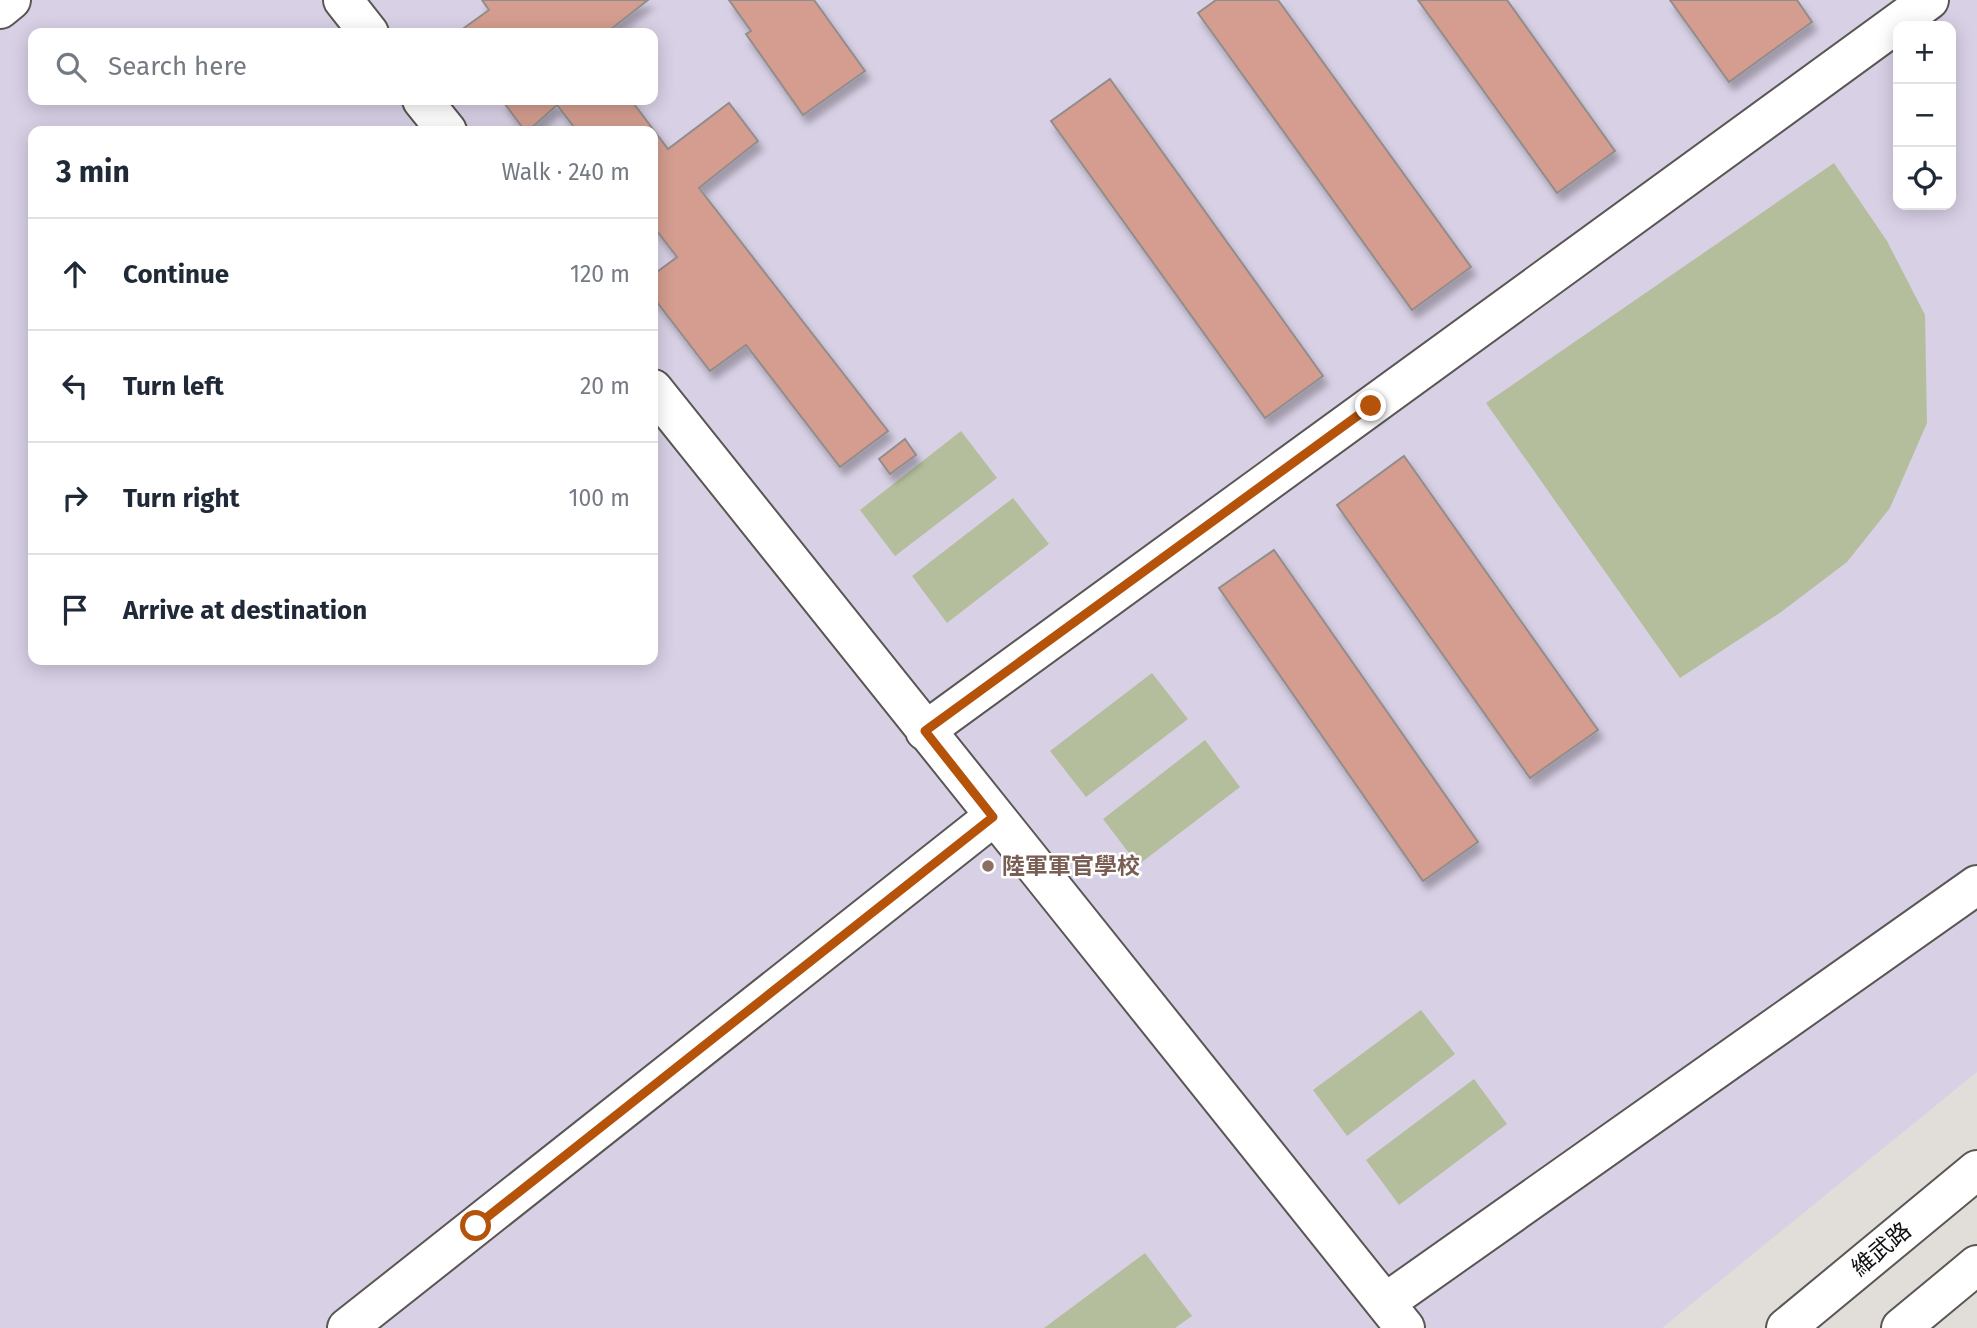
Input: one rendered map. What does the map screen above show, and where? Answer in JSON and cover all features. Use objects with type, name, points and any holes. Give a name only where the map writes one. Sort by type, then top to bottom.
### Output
[{"type":"street","points":[[0,9],[11,0]]},
{"type":"street","points":[[343,0],[365,28]]},
{"type":"street","points":[[925,731],[1929,0]]},
{"type":"street","points":[[426,105],[443,126]]},
{"type":"street","points":[[658,395],[993,817],[1395,1315],[1977,885]]},
{"type":"street","points":[[347,1328],[993,817]]},
{"type":"street","name":"維武路","points":[[1786,1328],[1977,1170]]},
{"type":"street","points":[[1901,1328],[1977,1265]]},
{"type":"shaded area","name":"陸軍軍官學校","points":[[0,0],[1977,0],[1977,1072],[1662,1328],[0,1328]]},
{"type":"green space","points":[[1834,163],[1887,241],[1925,315],[1927,423],[1890,508],[1847,562],[1781,612],[1680,678],[1486,403]]},
{"type":"green space","points":[[961,431],[997,478],[895,556],[860,510]]},
{"type":"green space","points":[[1013,498],[1049,544],[947,623],[912,576]]},
{"type":"green space","points":[[1152,673],[1188,719],[1086,797],[1050,751]]},
{"type":"green space","points":[[1205,740],[1240,787],[1138,865],[1103,819]]},
{"type":"green space","points":[[1421,1010],[1455,1054],[1347,1136],[1313,1090]]},
{"type":"green space","points":[[1474,1079],[1507,1124],[1399,1205],[1366,1160]]},
{"type":"green space","points":[[1145,1253],[1192,1316],[1175,1328],[1044,1328]]},
{"type":"building","points":[[482,0],[648,0],[612,28],[464,28],[489,10]]},
{"type":"building","points":[[729,0],[814,0],[865,71],[803,115],[746,34],[751,31]]},
{"type":"building","points":[[1216,0],[1278,0],[1471,267],[1412,310],[1198,13]]},
{"type":"building","points":[[1418,0],[1507,0],[1615,151],[1557,193]]},
{"type":"building","points":[[1670,0],[1797,0],[1812,22],[1729,82]]},
{"type":"building","points":[[1110,79],[1323,376],[1265,418],[1051,121]]},
{"type":"building","points":[[729,103],[758,141],[699,188],[888,431],[840,467],[746,345],[710,371],[658,303],[658,271],[677,257],[658,232],[658,136],[668,149]]},
{"type":"building","points":[[506,105],[557,105],[534,126],[521,126]]},
{"type":"building","points":[[557,105],[635,105],[651,126],[573,126]]},
{"type":"building","points":[[905,439],[916,455],[890,474],[879,459]]},
{"type":"building","points":[[1404,456],[1598,730],[1530,778],[1337,505]]},
{"type":"building","points":[[1274,550],[1478,842],[1423,881],[1219,588]]},
{"type":"place","name":"陸軍軍官學校","points":[[988,866]]},
{"type":"route","points":[[476,1226],[993,817],[925,731],[1371,406]]}]
